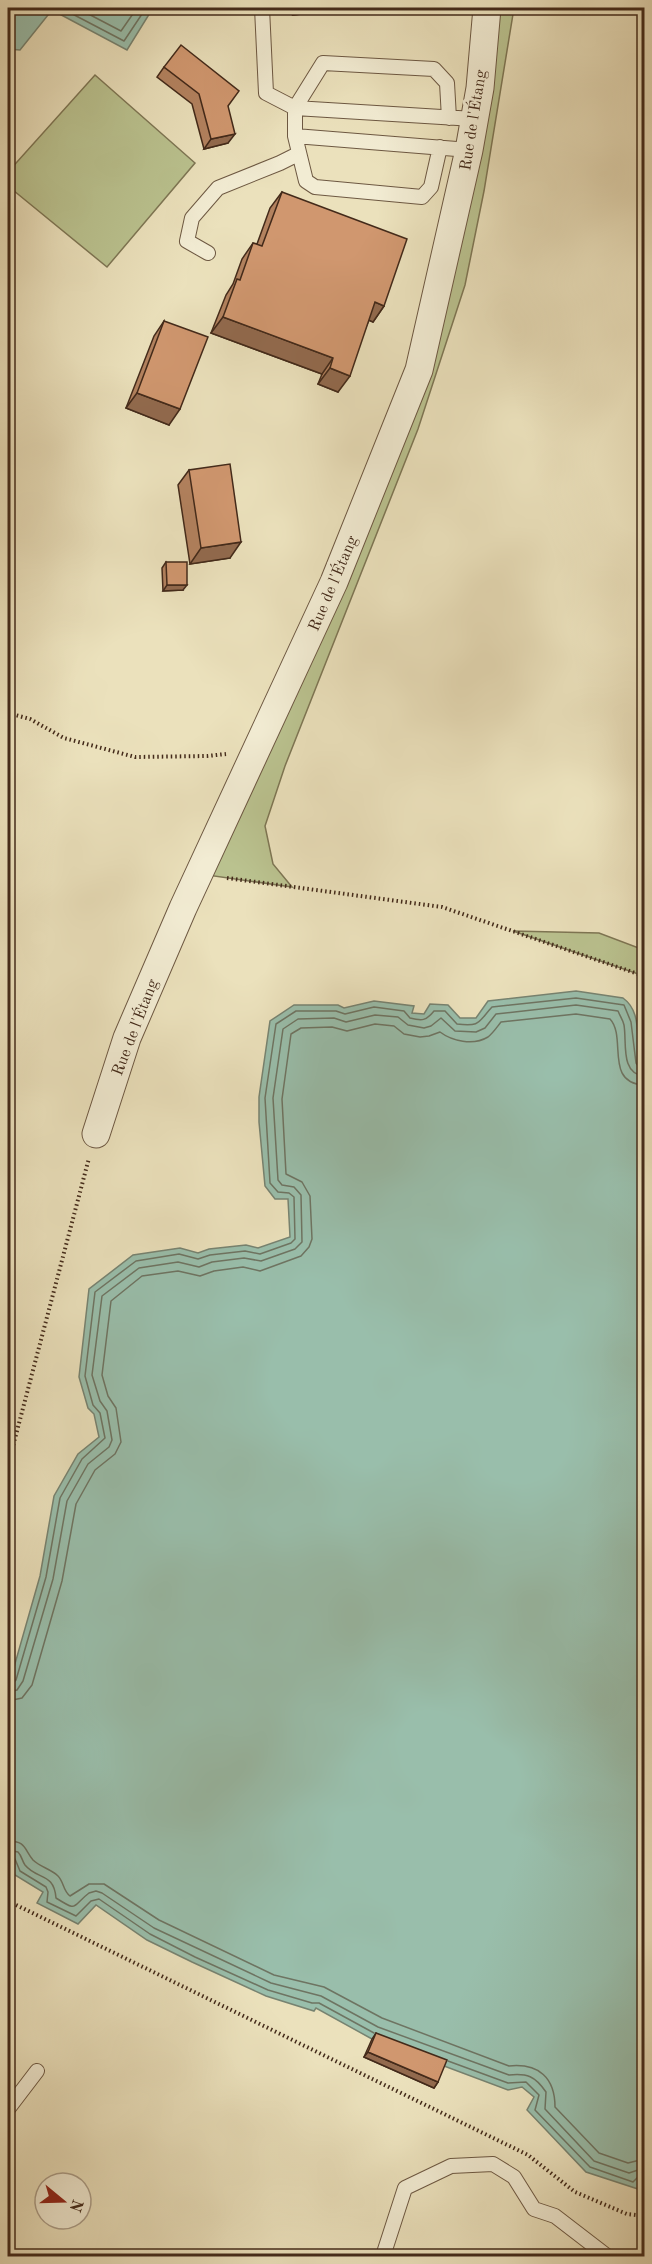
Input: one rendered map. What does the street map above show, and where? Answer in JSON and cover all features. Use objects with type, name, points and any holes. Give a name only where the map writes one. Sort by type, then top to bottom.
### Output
[{"type":"street","name":"Rue de l'Étang","points":[[96,1134],[127,1038],[183,908],[334,582],[418,370],[470,150],[462,119],[480,88],[487,8]]},
{"type":"lane","points":[[262,8],[266,93],[295,108],[462,119],[447,83],[434,69],[323,63],[295,108],[295,136],[306,181],[315,187],[422,197],[431,188],[440,147]]},
{"type":"lane","points":[[295,136],[470,150]]},
{"type":"lane","points":[[208,253],[188,242],[192,218],[218,188],[298,154]]},
{"type":"lane","points":[[8,2109],[37,2071]]},
{"type":"lane","points":[[383,2256],[405,2188],[451,2166],[493,2164],[514,2177],[534,2209],[555,2216],[607,2256]]},
{"type":"path","points":[[8,713],[30,719],[64,738],[135,757],[207,756],[256,750]]},
{"type":"path","points":[[200,874],[442,907],[645,976]]},
{"type":"path","points":[[8,1476],[13,1446],[96,1134]]},
{"type":"path","points":[[8,1901],[528,2155],[574,2192],[606,2207],[627,2214],[645,2216]]},
{"type":"shaded area","points":[[486,8],[514,8],[484,191],[465,285],[418,429],[285,766],[265,826],[273,864],[292,887],[200,874],[418,370]]},
{"type":"shaded area","points":[[95,75],[195,163],[107,267],[8,186],[8,172]]},
{"type":"shaded area","points":[[513,931],[599,933],[644,950],[644,976]]},
{"type":"water","points":[[8,8],[153,8],[127,50],[52,10],[20,50],[8,49]]},
{"type":"water","points":[[576,991],[623,998],[629,1003],[637,1023],[644,1073],[644,2177],[638,2189],[586,2172],[527,2110],[534,2097],[522,2087],[508,2090],[372,2039],[316,2008],[314,2011],[266,1996],[147,1940],[96,1905],[78,1924],[37,1903],[43,1892],[15,1875],[8,1857],[8,1688],[40,1576],[54,1496],[78,1454],[99,1437],[94,1414],[88,1408],[79,1377],[89,1289],[133,1255],[180,1248],[198,1253],[209,1249],[246,1245],[258,1248],[290,1237],[288,1199],[275,1199],[265,1186],[259,1097],[270,1021],[294,1005],[338,1005],[344,1008],[374,1001],[414,1006],[412,1013],[424,1014],[430,1004],[448,1005],[460,1018],[476,1018],[488,1001]]},
{"type":"building","points":[[181,45],[239,91],[228,106],[235,134],[211,139],[199,94],[164,67]]},
{"type":"building","points":[[282,192],[407,239],[384,306],[375,302],[350,376],[330,368],[333,358],[223,317],[237,279],[240,280],[253,243],[262,246]]},
{"type":"building","points":[[164,321],[208,337],[180,409],[137,393]]},
{"type":"building","points":[[230,464],[241,542],[201,548],[189,470]]},
{"type":"building","points":[[166,562],[187,562],[187,585],[167,585]]},
{"type":"building","points":[[376,2033],[447,2060],[438,2082],[368,2052]]}]
